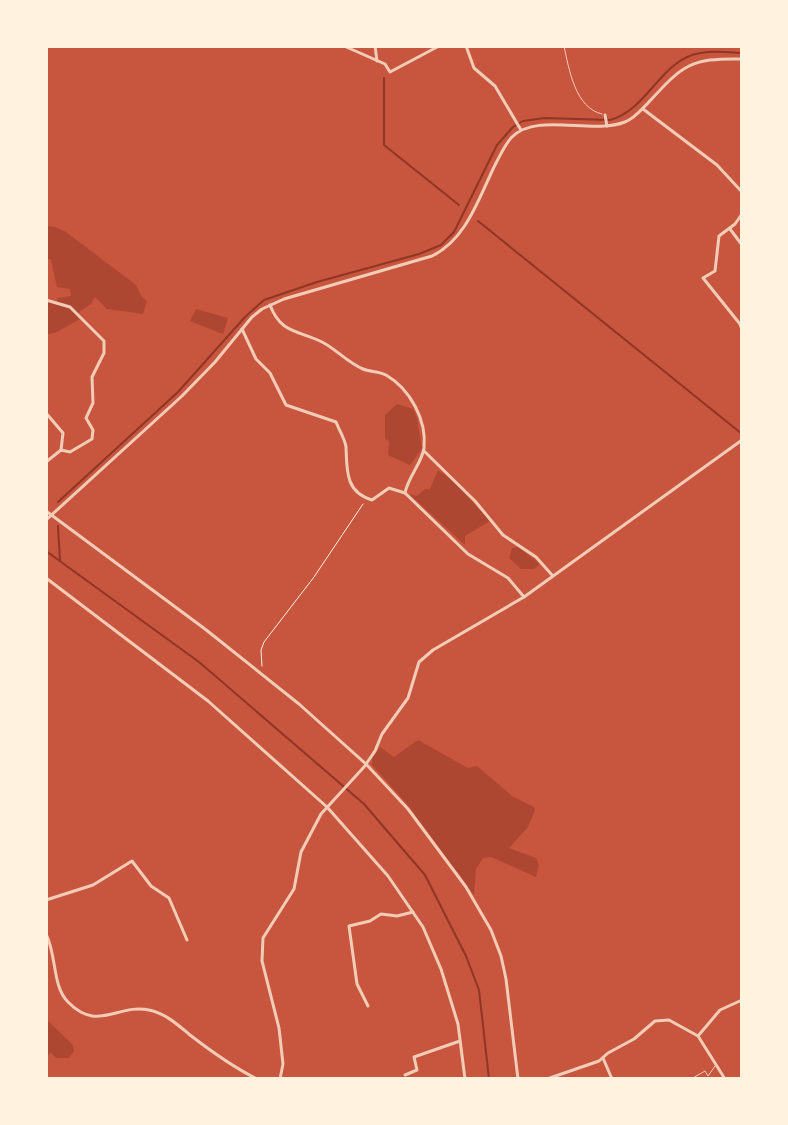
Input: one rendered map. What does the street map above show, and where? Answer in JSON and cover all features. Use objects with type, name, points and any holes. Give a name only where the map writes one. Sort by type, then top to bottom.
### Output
[{"type":"street","points":[[344,46],[385,64],[387,71],[392,72],[439,46]]},
{"type":"street","points":[[375,46],[377,61]]},
{"type":"street","points":[[466,46],[474,68],[495,86],[521,128]]},
{"type":"street","points":[[48,518],[182,396],[252,317],[270,305],[432,256],[454,243],[505,146],[521,128],[627,122],[688,65],[711,58],[742,59]]},
{"type":"street","points":[[643,109],[717,165],[742,192]]},
{"type":"street","points":[[605,115],[607,125]]},
{"type":"street","points":[[742,214],[719,236],[715,271],[703,278],[742,330]]},
{"type":"street","points":[[730,228],[742,245]]},
{"type":"street","points":[[46,300],[70,307],[104,341],[105,350],[92,377],[93,403],[86,418],[93,430],[92,439],[70,452],[61,450]]},
{"type":"street","points":[[270,305],[275,319],[291,331],[328,345],[364,369],[388,376],[402,388],[417,408],[424,451],[475,501],[503,535],[536,557],[553,576]]},
{"type":"street","points":[[242,329],[256,359],[270,373],[286,405],[336,422],[346,446],[345,463],[352,487],[367,499],[375,498],[389,488],[405,493],[468,554],[508,578],[524,597]]},
{"type":"street","points":[[46,413],[63,433],[61,450],[46,462]]},
{"type":"street","points":[[280,1079],[283,1064],[279,1028],[262,961],[261,947],[266,932],[294,889],[301,852],[328,806],[365,765],[382,734],[408,698],[419,662],[433,650],[524,597],[742,440]]},
{"type":"street","points":[[405,493],[424,451]]},
{"type":"street","points":[[46,511],[48,518],[205,629],[299,704],[365,765],[431,839],[466,887],[491,930],[501,956],[518,1079]]},
{"type":"street","points":[[46,578],[208,701],[328,806],[388,876],[423,927],[450,992],[465,1079]]},
{"type":"street","points":[[46,900],[93,885],[132,861],[153,888],[168,896],[187,940]]},
{"type":"street","points":[[368,1006],[357,984],[349,926],[370,921],[381,914],[397,916],[413,912]]},
{"type":"street","points":[[46,934],[55,954],[58,984],[65,999],[74,1007],[97,1017],[136,1009],[158,1013],[233,1066],[257,1079]]},
{"type":"street","points":[[698,1036],[720,1010],[742,1000]]},
{"type":"street","points":[[547,1079],[592,1064],[662,1019],[698,1036],[725,1079]]},
{"type":"street","points":[[405,1075],[417,1070],[414,1057],[460,1041]]},
{"type":"street","points":[[603,1058],[612,1079]]},
{"type":"lane","points":[[564,46],[583,105],[605,115]]},
{"type":"lane","points":[[691,1079],[705,1071],[708,1076],[715,1065]]},
{"type":"path","points":[[258,674],[263,662],[261,650],[264,642],[314,577],[367,499]]},
{"type":"shaded area","points":[[46,226],[66,232],[136,285],[147,301],[143,314],[107,309],[95,297],[79,312],[80,319],[46,335],[46,302],[71,296],[70,289],[57,287],[51,260],[46,258]]},
{"type":"shaded area","points":[[196,309],[228,318],[223,334],[190,321]]},
{"type":"shaded area","points":[[397,404],[413,409],[417,418],[422,449],[410,465],[388,455],[385,415]]},
{"type":"shaded area","points":[[438,470],[453,481],[490,521],[465,536],[465,545],[409,494],[417,496],[430,489]]},
{"type":"shaded area","points":[[518,547],[540,564],[534,569],[521,569],[509,558],[512,548]]},
{"type":"shaded area","points":[[418,740],[468,768],[477,766],[512,796],[534,807],[528,827],[509,848],[536,858],[539,865],[536,877],[491,857],[483,858],[476,869],[474,895],[407,804],[372,765],[372,759],[380,747],[394,757]]},
{"type":"shaded area","points":[[46,1019],[73,1045],[74,1051],[69,1058],[56,1058],[50,1052],[46,1058]]},
{"type":"waterway","points":[[58,502],[178,392],[264,300],[441,245],[454,232],[497,145],[513,127],[523,121],[545,118],[610,120],[633,107],[680,61],[704,52],[742,53]]},
{"type":"waterway","points":[[384,78],[384,145],[459,205]]},
{"type":"waterway","points":[[478,221],[742,434]]},
{"type":"waterway","points":[[58,526],[60,561]]},
{"type":"waterway","points":[[46,551],[199,662],[364,804],[425,875],[466,956],[479,990],[489,1079]]}]
